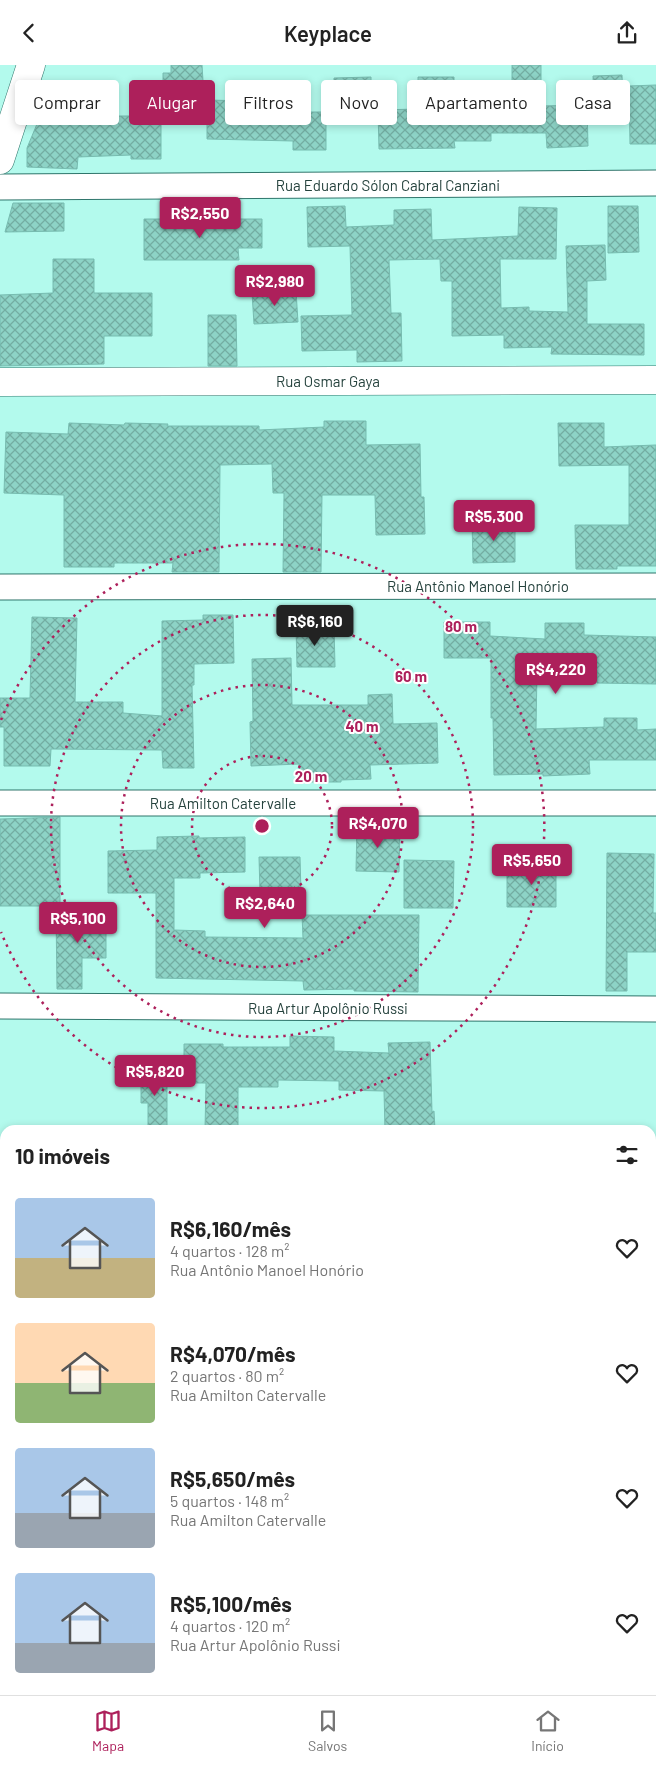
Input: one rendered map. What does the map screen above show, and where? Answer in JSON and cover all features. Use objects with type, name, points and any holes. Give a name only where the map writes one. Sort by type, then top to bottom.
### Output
[{"type":"main road","points":[[0,160],[31,65]]},
{"type":"main road","name":"Rua Osmar Gaya","points":[[0,382],[656,380]]},
{"type":"street","name":"Rua Eduardo Sólon Cabral Canziani","points":[[0,187],[656,183]]},
{"type":"street","name":"Rua Antônio Manoel Honório","points":[[0,587],[656,586]]},
{"type":"street","name":"Rua Amilton Catervalle","points":[[0,803],[656,803]]},
{"type":"street","name":"Rua Artur Apolônio Russi","points":[[0,1006],[656,1009]]},
{"type":"building","points":[[171,65],[202,65],[203,80],[163,80],[163,73],[171,73]]},
{"type":"building","points":[[512,65],[541,65],[541,80],[512,80]]},
{"type":"building","points":[[622,75],[622,80],[593,80],[593,76]]},
{"type":"building","points":[[371,77],[371,80],[334,80],[334,78]]},
{"type":"building","points":[[418,77],[454,77],[454,80],[418,80]]},
{"type":"building","points":[[656,85],[656,144],[630,144],[630,86]]},
{"type":"building","points":[[215,100],[225,100],[225,125],[311,125],[311,112],[321,112],[321,125],[326,125],[326,150],[293,150],[293,141],[207,139],[207,125],[215,125]]},
{"type":"building","points":[[546,106],[556,106],[556,125],[587,125],[588,146],[547,148],[546,133],[491,133],[491,141],[454,141],[455,148],[379,149],[378,125],[397,125],[397,110],[407,109],[407,125],[546,125]]},
{"type":"building","points":[[119,116],[129,116],[129,125],[161,125],[161,159],[131,159],[131,155],[78,157],[77,169],[27,167],[27,148],[37,125],[119,125]]},
{"type":"building","points":[[13,203],[64,203],[64,231],[5,232]]},
{"type":"building","points":[[345,206],[346,227],[394,225],[394,210],[431,209],[432,240],[518,236],[519,207],[557,208],[556,259],[500,259],[501,308],[529,307],[529,311],[568,312],[566,246],[605,245],[606,280],[587,281],[587,324],[644,324],[644,355],[551,354],[552,347],[504,348],[504,335],[452,336],[452,281],[441,281],[440,259],[389,260],[391,313],[401,313],[402,361],[357,362],[357,350],[302,351],[301,316],[352,315],[350,246],[308,247],[307,207]]},
{"type":"building","points":[[608,206],[638,206],[639,252],[608,253]]},
{"type":"building","points":[[144,219],[262,219],[262,248],[238,248],[239,260],[144,260]]},
{"type":"building","points":[[53,259],[94,259],[94,293],[152,293],[152,336],[104,336],[104,364],[0,366],[0,295],[53,293]]},
{"type":"building","points":[[296,291],[298,322],[254,324],[252,293]]},
{"type":"building","points":[[208,315],[236,315],[237,366],[208,366]]},
{"type":"building","points":[[324,421],[366,421],[366,445],[420,444],[421,497],[424,497],[425,534],[376,535],[375,495],[322,495],[321,572],[283,572],[284,493],[273,493],[272,464],[220,465],[219,572],[172,572],[173,563],[114,563],[114,567],[64,567],[64,495],[4,493],[6,432],[68,434],[69,423],[259,426],[259,430],[324,427]]},
{"type":"building","points":[[558,423],[604,423],[604,447],[656,445],[656,566],[617,566],[617,569],[576,569],[575,525],[629,525],[629,465],[559,466]]},
{"type":"building","points":[[472,521],[515,521],[515,562],[473,563]]},
{"type":"building","points":[[203,615],[233,615],[234,663],[194,664],[194,685],[192,685],[194,768],[163,768],[162,750],[51,749],[50,766],[4,766],[4,727],[0,727],[0,698],[30,698],[32,617],[77,618],[75,702],[123,702],[123,713],[162,716],[162,621],[203,620]]},
{"type":"building","points":[[444,622],[490,622],[490,636],[545,639],[545,623],[584,623],[584,635],[656,637],[656,684],[597,683],[597,670],[537,670],[536,729],[604,727],[604,718],[637,718],[637,730],[656,729],[656,760],[589,760],[590,774],[543,776],[543,774],[494,775],[493,718],[491,718],[491,658],[444,658]]},
{"type":"building","points":[[296,626],[334,626],[335,667],[297,667]]},
{"type":"building","points":[[291,658],[292,705],[368,705],[368,695],[392,694],[393,724],[437,723],[438,763],[370,765],[371,779],[341,780],[341,782],[299,782],[299,764],[251,766],[250,722],[253,721],[252,659]]},
{"type":"building","points":[[60,817],[60,906],[0,906],[0,819]]},
{"type":"building","points":[[357,825],[400,826],[399,872],[356,871]]},
{"type":"building","points":[[199,836],[199,838],[245,837],[245,872],[200,873],[200,878],[174,878],[174,930],[205,931],[205,937],[303,938],[302,915],[419,915],[418,992],[354,991],[354,989],[304,990],[303,981],[156,978],[156,893],[108,893],[108,851],[157,850],[157,837]]},
{"type":"building","points":[[607,853],[654,854],[653,913],[656,913],[656,952],[627,952],[627,991],[606,991]]},
{"type":"building","points":[[259,857],[300,857],[301,893],[260,893]]},
{"type":"building","points":[[404,860],[454,861],[453,908],[404,908]]},
{"type":"building","points":[[507,865],[556,865],[556,907],[507,907]]},
{"type":"building","points":[[56,910],[106,910],[106,958],[82,958],[82,989],[57,989]]},
{"type":"building","points":[[290,1036],[334,1037],[334,1051],[389,1053],[388,1043],[430,1042],[432,1112],[434,1111],[435,1125],[385,1125],[384,1091],[339,1090],[339,1081],[278,1080],[278,1087],[238,1087],[238,1125],[205,1125],[206,1083],[184,1083],[184,1044],[223,1044],[223,1047],[290,1047]]},
{"type":"building","points":[[141,1068],[167,1068],[167,1125],[148,1125],[148,1103],[141,1103]]}]
